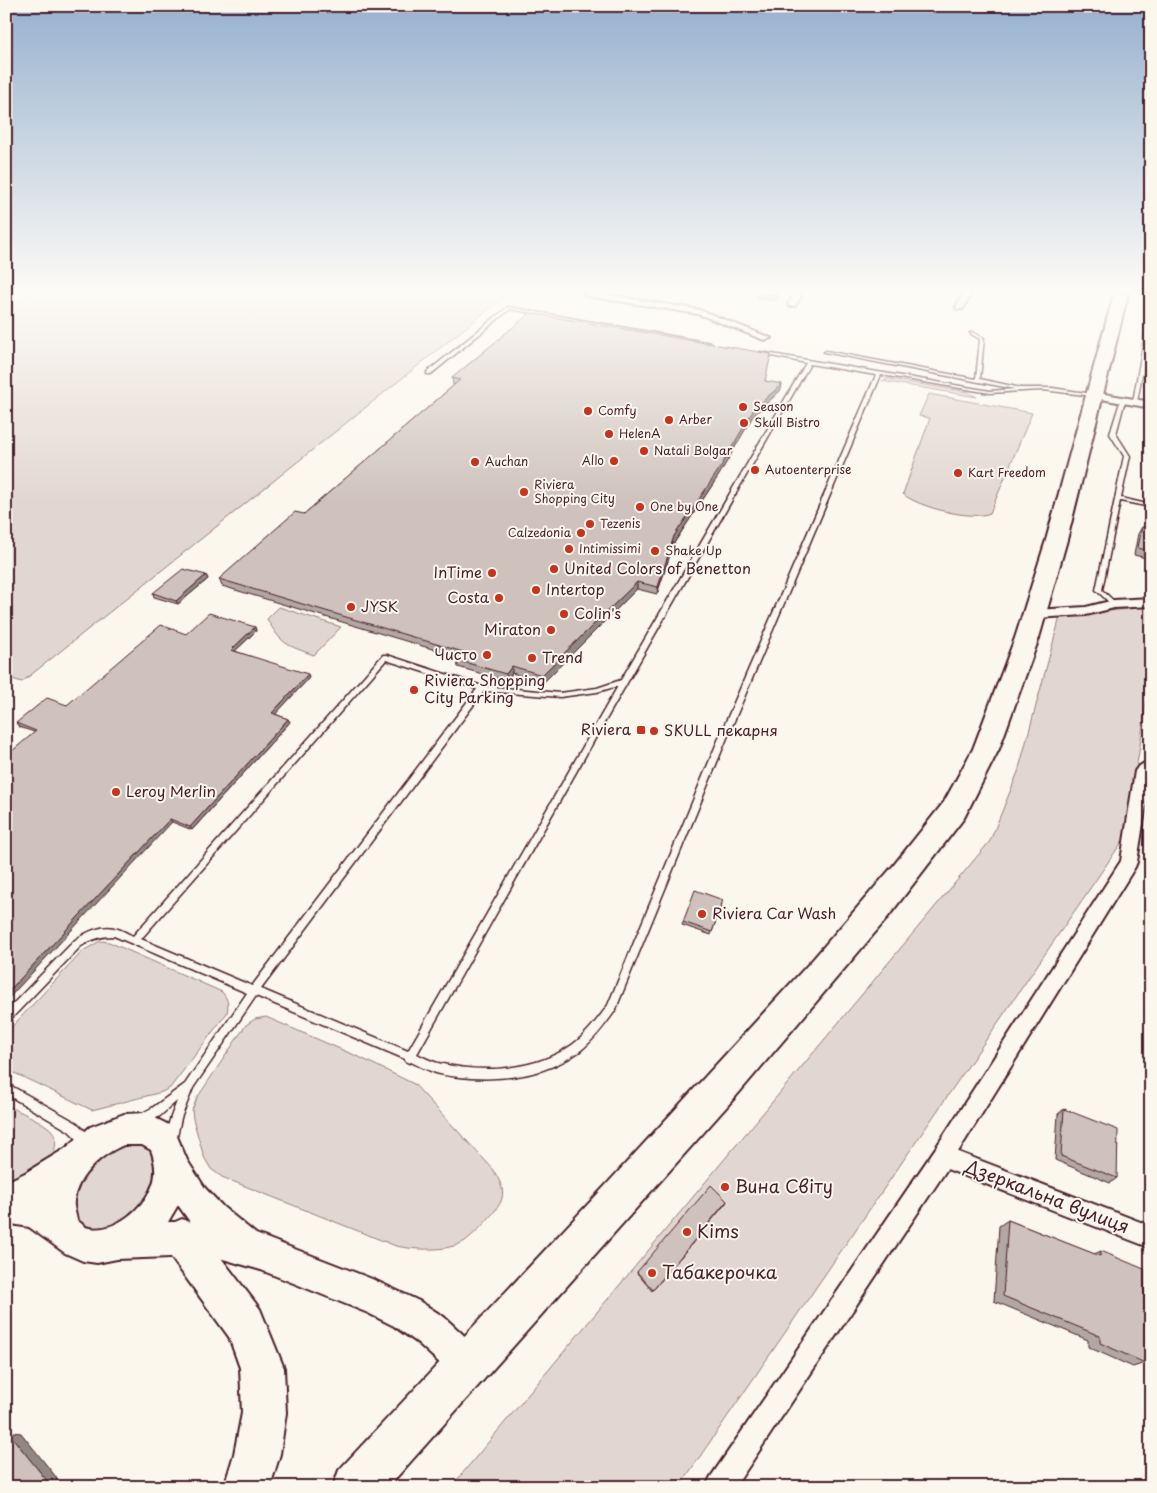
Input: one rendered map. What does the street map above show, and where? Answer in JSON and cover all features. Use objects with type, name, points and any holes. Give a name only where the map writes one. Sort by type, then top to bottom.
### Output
[{"type":"highway","points":[[356,1487],[756,1047],[875,911],[944,825],[967,788],[986,751],[1035,614],[1060,526],[1102,364]]},
{"type":"highway","points":[[182,1239],[245,1324],[262,1368],[264,1413],[257,1454],[247,1487]]},
{"type":"main road","points":[[6,1200],[37,1185],[84,1151],[118,1130],[145,1129],[156,1134],[164,1142],[186,1192],[206,1215],[230,1236],[257,1252]]},
{"type":"main road","points":[[61,1229],[56,1216],[56,1202],[60,1186],[67,1171],[84,1151]]},
{"type":"main road","points":[[109,1244],[137,1230],[154,1212],[166,1192],[171,1159]]},
{"type":"main road","points":[[6,1206],[31,1211],[47,1218],[70,1238],[81,1244],[96,1246],[149,1238],[182,1239],[223,1242],[257,1252],[385,1303],[416,1319],[447,1344],[468,1365]]},
{"type":"street","points":[[1093,395],[1151,404]]},
{"type":"street","points":[[1035,614],[1086,611],[1114,604],[1151,602]]},
{"type":"street","points":[[719,1487],[943,1157],[1129,862],[1143,771],[1151,765]]},
{"type":"street","name":"Дзеркальна вулиця","points":[[943,1157],[1151,1237]]},
{"type":"lane","points":[[429,373],[440,364]]},
{"type":"lane","points":[[409,1058],[808,364]]},
{"type":"lane","points":[[819,364],[990,392],[1050,389],[1093,395]]},
{"type":"lane","points":[[892,364],[1023,389]]},
{"type":"lane","points":[[978,379],[979,364]]},
{"type":"lane","points":[[1135,402],[1142,364]]},
{"type":"lane","points":[[6,1018],[78,943],[89,935],[102,931],[114,932],[409,1058],[437,1068],[478,1074],[528,1072],[566,1055],[596,1029],[612,1008],[713,764],[879,374]]},
{"type":"lane","points":[[1114,604],[1101,594],[1099,590],[1127,456],[1113,434],[1123,400]]},
{"type":"lane","points":[[1118,499],[1149,506],[1151,496]]},
{"type":"lane","points":[[134,941],[385,656],[482,688],[560,695],[597,690],[624,682]]},
{"type":"lane","points":[[171,1159],[176,1118],[189,1085],[253,992],[482,688]]},
{"type":"lane","points":[[118,1130],[156,1112],[189,1085]]},
{"type":"lane","points":[[6,1088],[82,1134],[84,1151]]},
{"type":"shaded area","points":[[6,364],[420,364],[22,682],[6,677]]},
{"type":"shaded area","points":[[888,379],[968,392],[977,397],[882,381]]},
{"type":"shaded area","name":"Kart Freedom","points":[[929,394],[1032,413],[990,513],[971,515],[945,511],[920,504],[903,494],[930,418],[919,416]]},
{"type":"shaded area","points":[[1151,606],[1151,668],[1124,839],[679,1487],[451,1487],[990,841],[1018,772],[1060,617]]},
{"type":"shaded area","points":[[279,607],[341,627],[314,655],[291,646],[277,634],[267,619]]},
{"type":"shaded area","points":[[100,941],[109,942],[222,992],[227,999],[228,1007],[227,1013],[170,1088],[162,1092],[92,1110],[6,1069],[6,1033],[83,951]]},
{"type":"shaded area","points":[[266,1017],[361,1058],[414,1084],[493,1169],[498,1177],[503,1196],[494,1212],[480,1228],[465,1241],[450,1247],[422,1249],[396,1246],[222,1177],[211,1169],[204,1157],[192,1110],[197,1098],[246,1025],[255,1019]]},
{"type":"shaded area","points":[[6,1105],[48,1127],[55,1136],[56,1142],[53,1153],[42,1167],[6,1182]]},
{"type":"shaded area","points":[[112,1139],[155,1143],[162,1185],[125,1229],[80,1230],[67,1192]]},
{"type":"building","name":"Riviera Shopping City","points":[[469,364],[769,364],[765,381],[782,384],[754,409],[720,468],[674,536],[658,587],[637,582],[542,675],[512,666],[506,674],[457,660],[463,652],[219,579],[295,512],[304,514],[460,380],[452,378]]},
{"type":"building","points":[[1142,527],[1151,529],[1151,551],[1138,548]]},
{"type":"building","points":[[183,569],[206,575],[176,601],[153,593]]},
{"type":"building","name":"Leroy Merlin","points":[[209,613],[255,627],[231,650],[308,674],[272,713],[288,719],[190,827],[170,819],[6,994],[6,756],[36,731],[16,723],[47,698],[67,705],[161,625],[186,634]]},
{"type":"building","name":"Riviera Car Wash","points":[[695,890],[723,900],[712,932],[683,922]]},
{"type":"building","points":[[1064,1109],[1118,1130],[1117,1178],[1061,1156]]},
{"type":"building","points":[[711,1185],[727,1201],[653,1290],[637,1272]]},
{"type":"building","points":[[1008,1220],[1100,1256],[1101,1251],[1144,1269],[1145,1363],[1100,1343],[1100,1336],[1003,1296]]},
{"type":"building","points":[[7,1431],[52,1487],[6,1487]]},
{"type":"place","name":"Season","points":[[743,407]]},
{"type":"place","name":"Comfy","points":[[588,411]]},
{"type":"place","name":"Arber","points":[[669,420]]},
{"type":"place","name":"Skull Bistro","points":[[744,423]]},
{"type":"place","name":"HelenA","points":[[609,434]]},
{"type":"place","name":"Natali Bolgar","points":[[644,451]]},
{"type":"place","name":"Allo","points":[[614,461]]},
{"type":"place","name":"Auchan","points":[[475,462]]},
{"type":"place","name":"Autoenterprise","points":[[755,470]]},
{"type":"place","name":"Kart Freedom","points":[[958,473]]},
{"type":"place","name":"Riviera Shopping City","points":[[524,492]]},
{"type":"place","name":"One by One","points":[[640,507]]},
{"type":"place","name":"Tezenis","points":[[590,524]]},
{"type":"place","name":"Calzedonia","points":[[581,533]]},
{"type":"place","name":"Intimissimi","points":[[569,549]]},
{"type":"place","name":"Shake Up","points":[[655,551]]},
{"type":"place","name":"United Colors of Benetton","points":[[554,569]]},
{"type":"place","name":"InTime","points":[[492,573]]},
{"type":"place","name":"Intertop","points":[[536,590]]},
{"type":"place","name":"Costa","points":[[499,598]]},
{"type":"place","name":"JYSK","points":[[351,607]]},
{"type":"place","name":"Colin's","points":[[564,614]]},
{"type":"place","name":"Miraton","points":[[551,630]]},
{"type":"place","name":"Чисто","points":[[487,655]]},
{"type":"place","name":"Trend","points":[[532,658]]},
{"type":"place","name":"Riviera Shopping City Parking","points":[[414,690]]},
{"type":"place","name":"Riviera","points":[[641,730]]},
{"type":"place","name":"SKULL пекарня","points":[[654,731]]},
{"type":"place","name":"Leroy Merlin","points":[[116,792]]},
{"type":"place","name":"Riviera Car Wash","points":[[702,914]]},
{"type":"place","name":"Вина Світу","points":[[725,1187]]},
{"type":"place","name":"Kims","points":[[687,1232]]},
{"type":"place","name":"Табакерочка","points":[[652,1273]]}]
